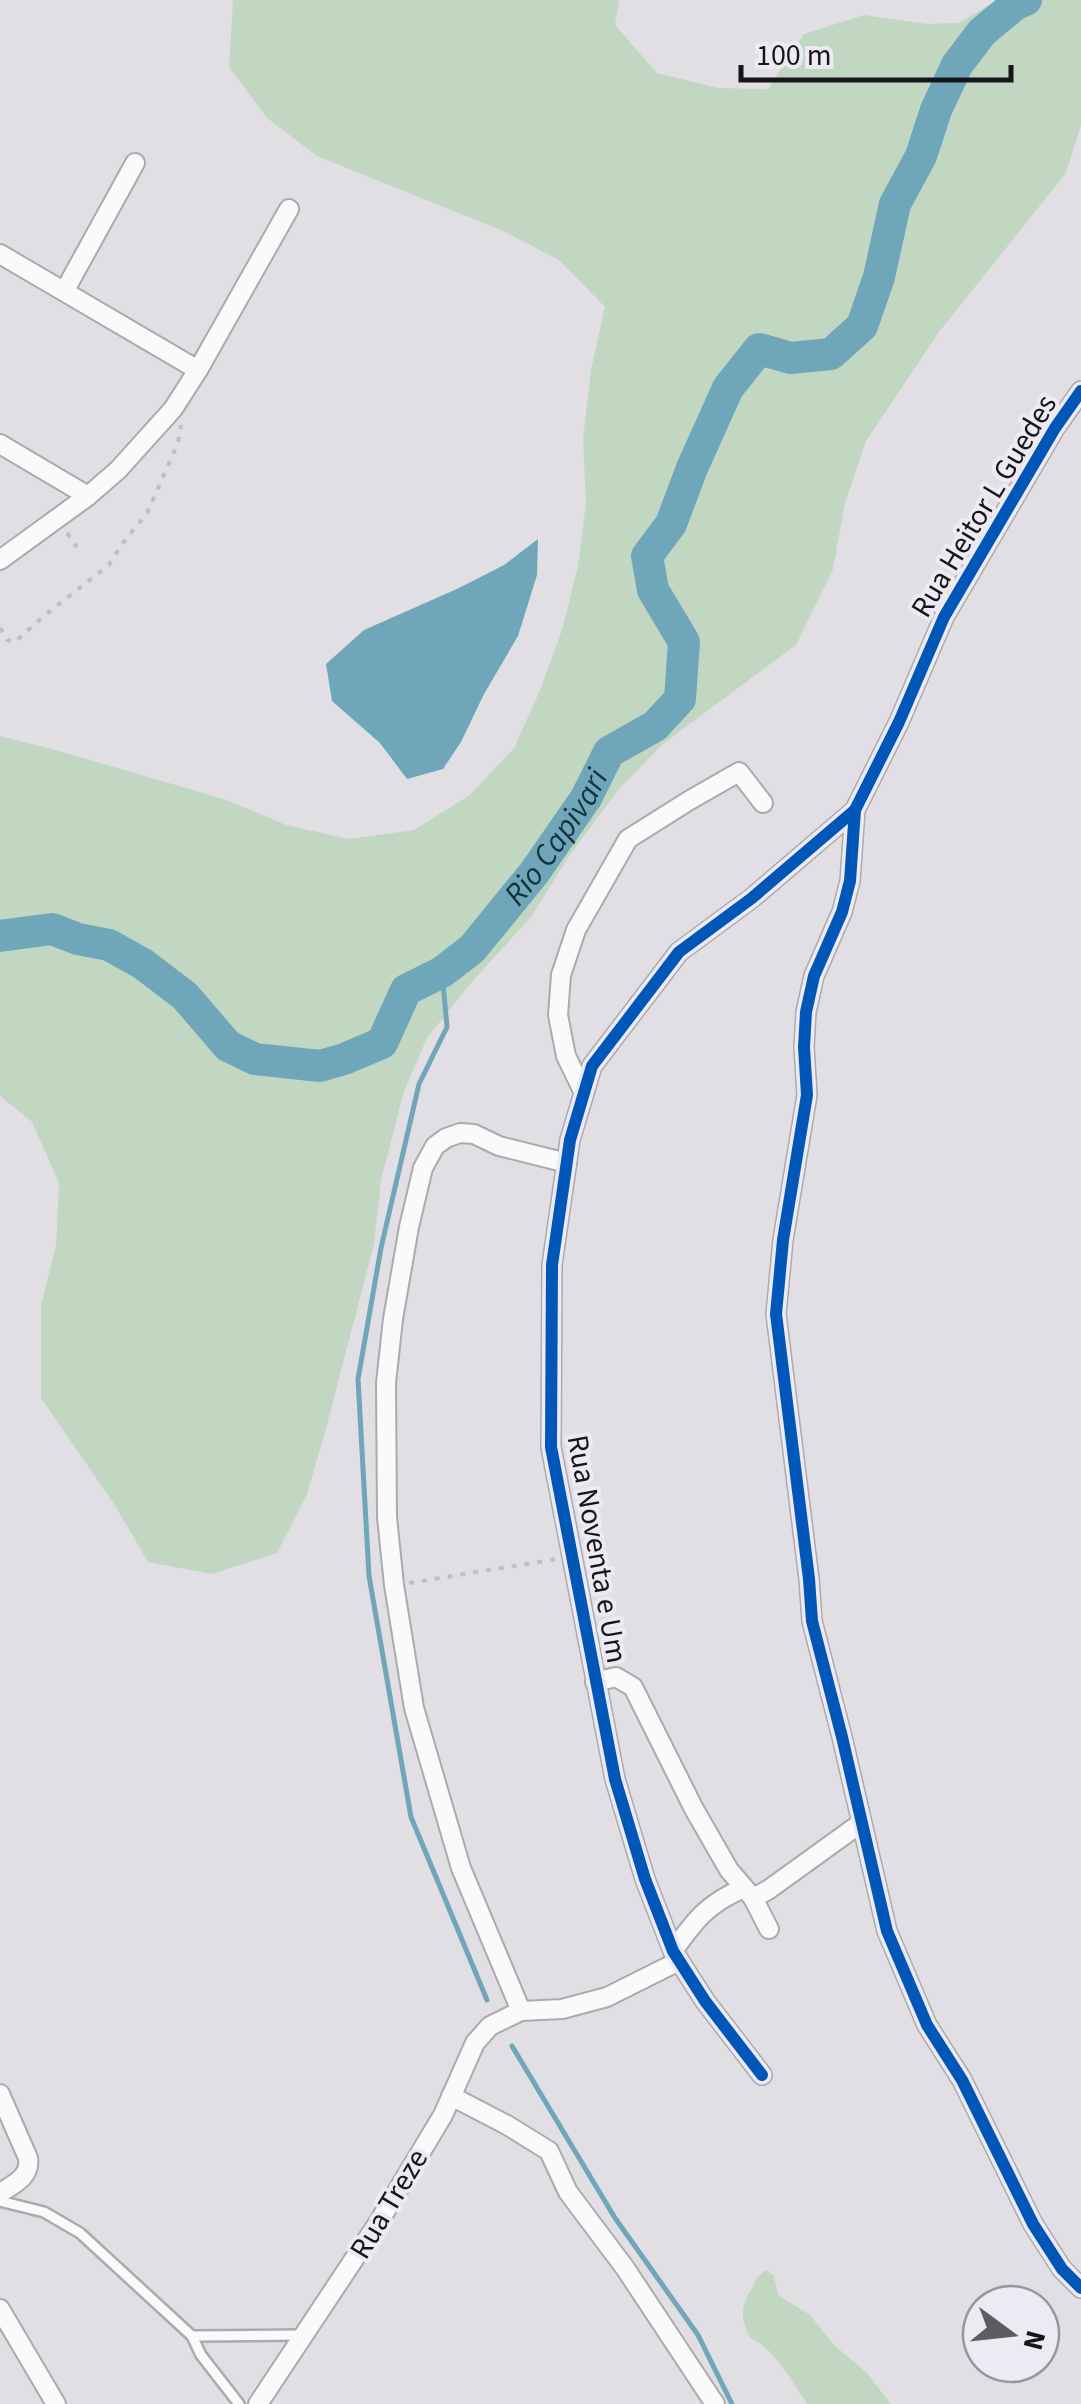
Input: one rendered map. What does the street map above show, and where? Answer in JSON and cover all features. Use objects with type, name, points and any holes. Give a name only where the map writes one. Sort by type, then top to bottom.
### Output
[{"type":"street","points":[[64,290],[135,163]]},
{"type":"street","points":[[0,560],[118,470],[173,409],[289,209]]},
{"type":"street","points":[[0,254],[198,370]]},
{"type":"street","name":"Rua Heitor L Guedes","points":[[856,810],[944,616],[1081,391]]},
{"type":"street","points":[[0,444],[88,496]]},
{"type":"street","points":[[584,1092],[563,1042],[558,1014],[561,975],[576,930],[628,838],[739,772],[763,804]]},
{"type":"street","points":[[856,810],[850,880],[842,912],[814,976],[806,1012],[807,1095],[776,1314],[812,1621],[886,1931],[927,2024],[962,2080],[1033,2224],[1062,2269],[1081,2288]]},
{"type":"street","name":"Rua Noventa e Um","points":[[762,2074],[676,1956],[645,1879],[615,1779],[551,1447],[552,1265],[570,1140],[592,1066],[679,952],[752,898],[856,810]]},
{"type":"street","points":[[567,1163],[500,1146],[474,1134],[460,1133],[435,1146],[424,1168],[400,1282],[386,1383],[387,1517],[414,1708],[461,1868],[521,2011],[562,2009],[607,1996],[676,1956],[700,1914],[728,1894],[768,1890],[862,1822]]},
{"type":"street","points":[[595,1682],[616,1677],[633,1688],[728,1870],[748,1893],[769,1928]]},
{"type":"street","name":"Rua Treze","points":[[258,2404],[380,2220],[443,2115],[475,2043],[490,2026],[521,2011]]},
{"type":"street","points":[[0,2094],[30,2168],[0,2193]]},
{"type":"street","points":[[451,2096],[549,2151],[568,2192],[625,2268],[715,2404]]},
{"type":"street","points":[[0,2308],[56,2404]]},
{"type":"lane","points":[[0,2201],[44,2212],[80,2232],[192,2336],[201,2355],[239,2404]]},
{"type":"lane","points":[[192,2336],[303,2335]]},
{"type":"path","points":[[0,628],[10,642],[19,640],[53,608],[110,565],[147,512],[178,444],[181,425]]},
{"type":"path","points":[[66,533],[77,547]]},
{"type":"path","points":[[394,1585],[570,1556]]},
{"type":"green space","points":[[233,0],[619,0],[615,25],[657,73],[718,88],[768,89],[804,34],[864,15],[927,24],[959,23],[997,0],[1081,0],[1081,125],[1066,173],[939,332],[866,441],[845,503],[833,569],[796,645],[663,744],[619,789],[569,856],[531,917],[427,1038],[404,1091],[381,1180],[374,1244],[307,1494],[277,1553],[212,1574],[148,1562],[116,1507],[41,1398],[41,1306],[56,1245],[59,1183],[32,1122],[0,1096],[0,736],[227,800],[286,825],[349,839],[414,830],[470,795],[514,748],[563,627],[578,566],[586,503],[583,439],[591,370],[605,307],[559,260],[503,231],[317,156],[267,118],[229,67]]},
{"type":"green space","points":[[766,2270],[774,2276],[778,2295],[810,2315],[833,2344],[867,2373],[891,2404],[807,2404],[775,2357],[750,2338],[745,2325],[745,2302],[757,2278]]},
{"type":"water","points":[[538,539],[537,575],[518,636],[461,742],[443,769],[407,779],[380,743],[332,701],[326,664],[364,630],[504,565]]},
{"type":"waterway","name":"Rio Capivari","points":[[0,936],[52,929],[109,945],[143,964],[185,996],[228,1046],[255,1059],[320,1066],[382,1043],[406,990],[442,972],[472,949],[534,873],[586,798],[609,752],[655,726],[680,699],[684,642],[653,590],[647,556],[671,524],[728,388],[759,349],[791,358],[831,354],[862,326],[879,277],[895,204],[921,156],[957,65],[982,32],[1026,0]]},
{"type":"waterway","points":[[442,972],[447,1027],[419,1084],[381,1248],[358,1379],[369,1576],[411,1817],[487,2000]]},
{"type":"waterway","points":[[512,2046],[615,2218],[698,2335],[732,2404]]},
{"type":"cycle path","points":[[1081,391],[1055,428],[944,617],[899,722],[855,810],[850,881],[842,912],[814,976],[806,1012],[807,1095],[783,1240],[776,1314],[812,1621],[887,1931],[927,2025],[962,2080],[1033,2224],[1062,2269],[1081,2288]]},
{"type":"cycle path","points":[[762,2075],[705,2001],[673,1951],[645,1879],[615,1779],[551,1447],[552,1265],[570,1140],[592,1066],[679,952],[752,898],[855,810]]}]
